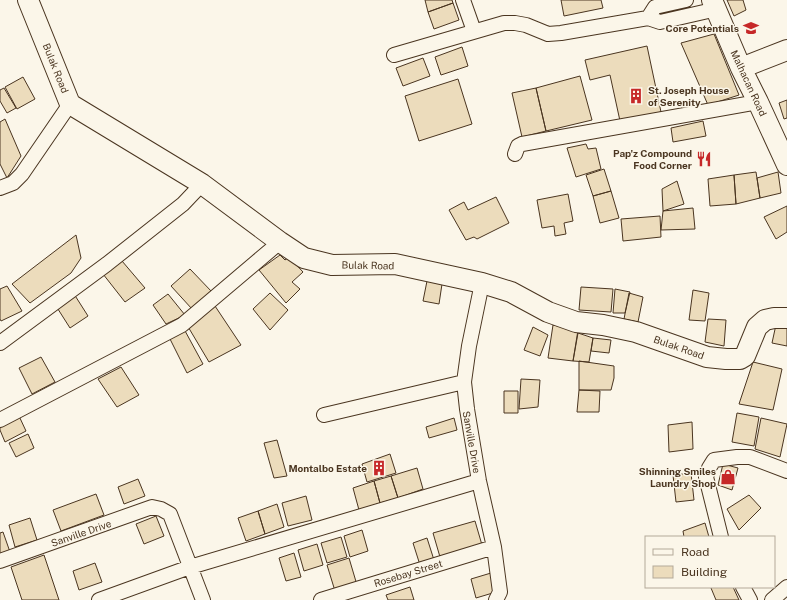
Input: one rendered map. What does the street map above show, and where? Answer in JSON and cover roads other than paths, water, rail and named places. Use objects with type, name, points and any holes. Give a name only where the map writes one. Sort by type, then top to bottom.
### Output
[{"type":"street","name":"Bulak Road","points":[[28,0],[70,104],[202,184],[304,258],[332,264],[395,264],[482,283],[511,292],[548,312],[576,322],[603,325],[636,332],[707,356],[726,359],[740,359],[745,356],[757,327],[765,320],[787,318]]},
{"type":"street","points":[[463,0],[474,31]]},
{"type":"street","points":[[648,18],[655,7],[686,0]]},
{"type":"street","points":[[394,55],[504,22],[526,25],[548,34],[561,33],[648,18],[660,22],[715,4]]},
{"type":"street","name":"Malhacan Road","points":[[715,4],[741,68],[787,166]]},
{"type":"street","points":[[741,68],[787,50]]},
{"type":"street","points":[[515,154],[518,146],[522,144],[758,102]]},
{"type":"street","points":[[0,188],[13,183],[22,174],[70,104]]},
{"type":"street","points":[[0,343],[107,264],[183,204],[202,184]]},
{"type":"street","points":[[0,420],[182,325],[280,242]]},
{"type":"street","name":"Sanville Drive","points":[[482,283],[469,346],[464,382],[479,481],[494,547],[500,592],[496,600]]},
{"type":"street","points":[[324,415],[464,382]]},
{"type":"street","points":[[721,536],[706,478],[709,468],[714,460],[750,457],[787,471]]},
{"type":"street","points":[[99,600],[190,567],[479,481]]},
{"type":"street","name":"Sanville Drive","points":[[0,561],[152,507],[162,509],[170,514],[190,567]]},
{"type":"street","name":"Rosebay Street","points":[[321,600],[494,547]]},
{"type":"street","points":[[190,567],[203,600]]},
{"type":"street","points":[[772,600],[787,587]]},
{"type":"street","points":[[744,588],[750,600]]},
{"type":"place","name":"Core Potentials","points":[[751,28]]},
{"type":"place","name":"St. Joseph House of Serenity","points":[[636,96]]},
{"type":"place","name":"Pap'z Compound Food Corner","points":[[704,159]]},
{"type":"place","name":"Montalbo Estate","points":[[379,468]]},
{"type":"place","name":"Shinning Smiles Laundry Shop","points":[[728,477]]}]
